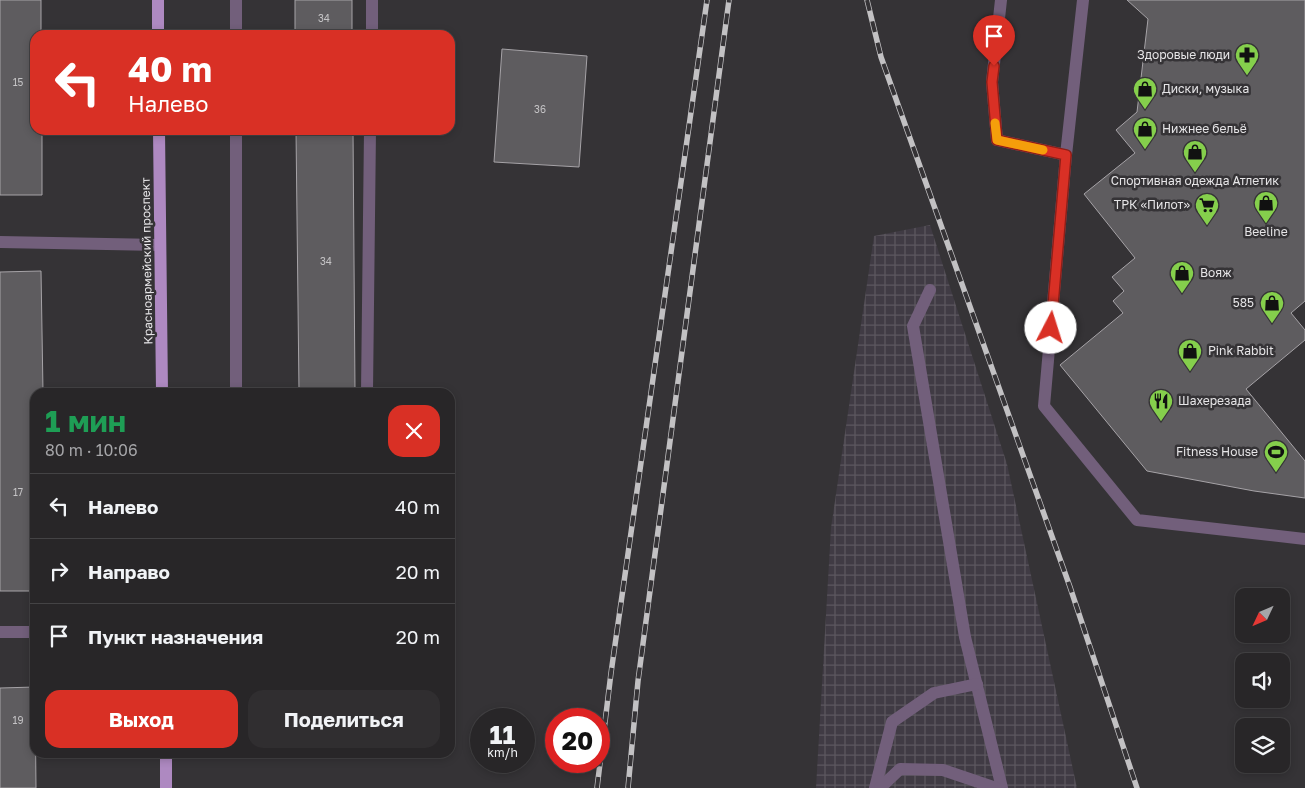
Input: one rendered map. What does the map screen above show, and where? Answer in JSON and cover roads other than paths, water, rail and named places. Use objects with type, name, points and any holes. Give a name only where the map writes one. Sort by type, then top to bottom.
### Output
[{"type":"main road","points":[[158,0],[158,30]]},
{"type":"main road","name":"Красноармейский проспект","points":[[159,135],[162,388]]},
{"type":"main road","points":[[166,758],[166,788]]},
{"type":"lane","points":[[236,0],[236,30]]},
{"type":"lane","points":[[372,0],[372,30]]},
{"type":"lane","points":[[1001,0],[992,82],[997,140],[1066,155]]},
{"type":"lane","points":[[1083,0],[1066,155],[1044,406],[1137,520],[1305,539]]},
{"type":"lane","points":[[236,135],[236,388]]},
{"type":"lane","points":[[367,388],[370,135]]},
{"type":"lane","points":[[0,242],[160,245]]},
{"type":"lane","points":[[930,290],[913,326],[965,637],[1002,788]]},
{"type":"lane","points":[[0,632],[30,632]]},
{"type":"lane","points":[[875,788],[892,722],[934,694],[977,684]]},
{"type":"lane","points":[[880,788],[900,769],[944,770],[996,788]]},
{"type":"railway","points":[[597,788],[611,673],[707,0]]},
{"type":"railway","points":[[628,788],[638,681],[729,0]]},
{"type":"railway","points":[[867,0],[881,57],[1070,587],[1137,788]]},
{"type":"place","name":"Здоровые люди","points":[[1247,76]]},
{"type":"place","name":"Диски, музыка","points":[[1145,110]]},
{"type":"place","name":"Нижнее бельё","points":[[1145,150]]},
{"type":"place","name":"Спортивная одежда Атлетик","points":[[1195,173]]},
{"type":"place","name":"Beeline","points":[[1266,224]]},
{"type":"place","name":"ТРК «Пилот»","points":[[1207,226]]},
{"type":"place","name":"Вояж","points":[[1182,294]]},
{"type":"place","name":"585","points":[[1272,324]]},
{"type":"place","name":"Pink Rabbit","points":[[1190,372]]},
{"type":"place","name":"Шахерезада","points":[[1161,422]]},
{"type":"place","name":"Fitness House","points":[[1276,473]]}]
